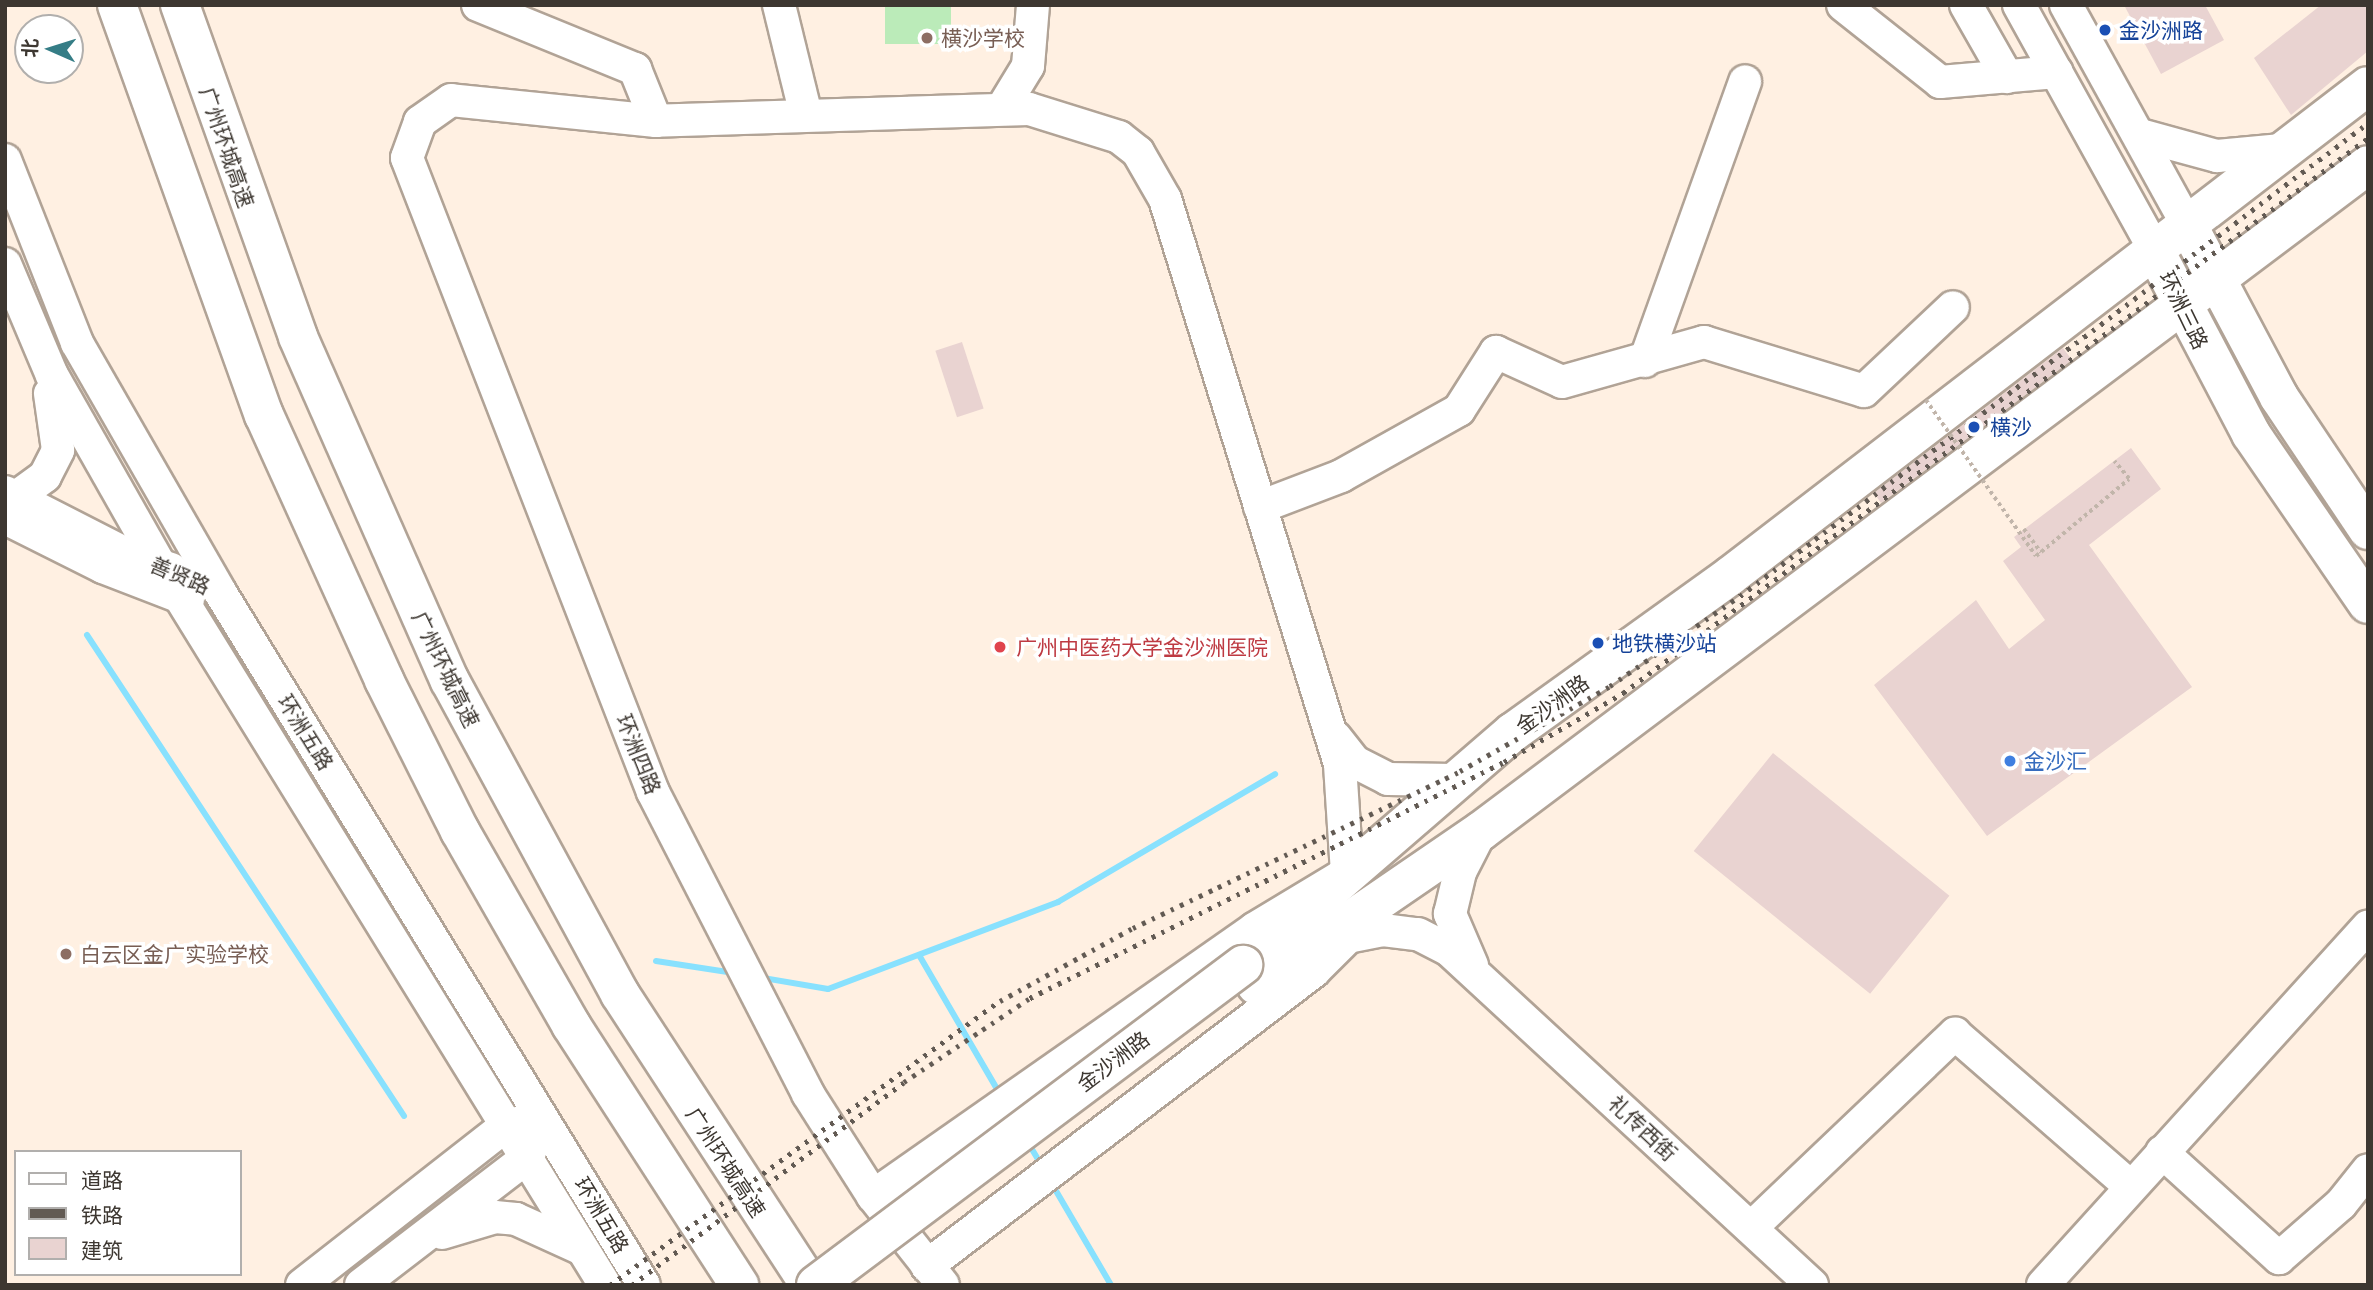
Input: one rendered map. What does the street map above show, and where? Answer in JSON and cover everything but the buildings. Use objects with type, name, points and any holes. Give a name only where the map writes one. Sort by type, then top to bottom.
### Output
[{"type":"main road","points":[[117,5],[250,379],[384,680],[466,842],[571,1025],[739,1285]]},
{"type":"main road","name":"广州环城高速","points":[[180,5],[298,337],[450,681],[620,994],[810,1285]]},
{"type":"main road","name":"金沙洲路","points":[[854,1285],[1249,975],[1347,873],[1454,780],[2368,86]]},
{"type":"main road","name":"金沙洲路","points":[[816,1285],[1249,975],[1334,939],[2368,165]]},
{"type":"main road","name":"环洲三路","points":[[2186,222],[2278,397],[2368,530]]},
{"type":"main road","name":"环洲三路","points":[[2154,249],[2179,304],[2281,482],[2368,604]]},
{"type":"street","points":[[478,5],[635,69],[656,121]]},
{"type":"street","points":[[779,5],[806,115]]},
{"type":"street","points":[[1003,107],[1028,66],[1034,5]]},
{"type":"street","points":[[1843,5],[1940,82],[2057,72]]},
{"type":"street","points":[[1966,5],[2007,77]]},
{"type":"street","name":"环洲三路","points":[[2019,5],[2154,249]]},
{"type":"street","name":"环洲三路","points":[[2066,5],[2186,222]]},
{"type":"street","points":[[1645,361],[1745,81]]},
{"type":"street","name":"环洲四路","points":[[935,1275],[873,1196],[790,1061],[728,948],[653,792],[415,183],[407,158],[411,139],[427,115],[451,100],[656,121],[1003,107],[1094,126],[1138,152],[1153,173],[1187,262],[1328,723],[1345,787],[1347,873]]},
{"type":"street","points":[[2140,135],[2217,156],[2282,150]]},
{"type":"street","name":"环洲五路","points":[[5,160],[77,343],[220,592],[644,1285]]},
{"type":"street","name":"环洲五路","points":[[5,264],[29,326],[159,563],[605,1285]]},
{"type":"street","points":[[1261,507],[1341,477],[1459,410],[1496,352],[1562,382],[1645,361],[1704,342],[1864,391],[1953,307]]},
{"type":"street","points":[[9,503],[44,476],[58,450],[57,417],[29,326]]},
{"type":"street","name":"善贤路","points":[[9,503],[130,556],[159,563],[220,592]]},
{"type":"street","name":"善贤路","points":[[9,503],[183,601],[220,592]]},
{"type":"street","points":[[1328,723],[1368,771],[1408,783],[1454,780]]},
{"type":"street","points":[[1475,970],[1450,914],[1460,872],[1481,831]]},
{"type":"street","points":[[873,1196],[1254,929],[1347,873]]},
{"type":"street","points":[[2043,1285],[2368,927]]},
{"type":"street","points":[[935,1275],[1047,1175],[1314,971],[1334,939],[1418,934],[1475,970]]},
{"type":"street","name":"礼传西街","points":[[1475,970],[1812,1285]]},
{"type":"street","points":[[1751,1228],[1955,1034],[2131,1187]]},
{"type":"street","points":[[302,1285],[507,1125],[543,1117]]},
{"type":"street","points":[[361,1285],[528,1157],[543,1117]]},
{"type":"street","points":[[2162,1152],[2279,1258],[2341,1204],[2368,1170]]},
{"type":"street","points":[[407,1249],[495,1217],[537,1225],[584,1251]]},
{"type":"street","points":[[386,1222],[407,1249]]},
{"type":"path","points":[[1926,400],[2036,556],[2129,480],[2114,461]]},
{"type":"path","points":[[2025,529],[2041,552]]},
{"type":"green space","points":[[885,5],[951,5],[951,44],[885,44]]},
{"type":"waterway","points":[[87,635],[404,1116]]},
{"type":"waterway","points":[[758,977],[828,989],[1058,902],[1275,774]]},
{"type":"waterway","points":[[919,955],[1001,1096]]},
{"type":"waterway","points":[[656,961],[734,973]]},
{"type":"waterway","points":[[1027,1141],[1043,1168]]},
{"type":"waterway","points":[[1052,1184],[1111,1285]]},
{"type":"railway","points":[[610,1285],[1000,1001],[1133,928],[1460,771],[1610,686],[1740,596],[2368,123]]},
{"type":"railway","points":[[632,1285],[904,1082],[1030,998],[1504,762],[1623,693],[2368,138]]},
{"type":"place","name":"金沙洲路","points":[[2105,30]]},
{"type":"place","name":"横沙学校","points":[[927,38]]},
{"type":"place","name":"横沙","points":[[1974,427]]},
{"type":"place","name":"地铁横沙站","points":[[1598,643]]},
{"type":"place","name":"广州中医药大学金沙洲医院","points":[[1000,647]]},
{"type":"place","name":"金沙汇","points":[[2010,761]]},
{"type":"place","name":"白云区金广实验学校","points":[[66,954]]}]
